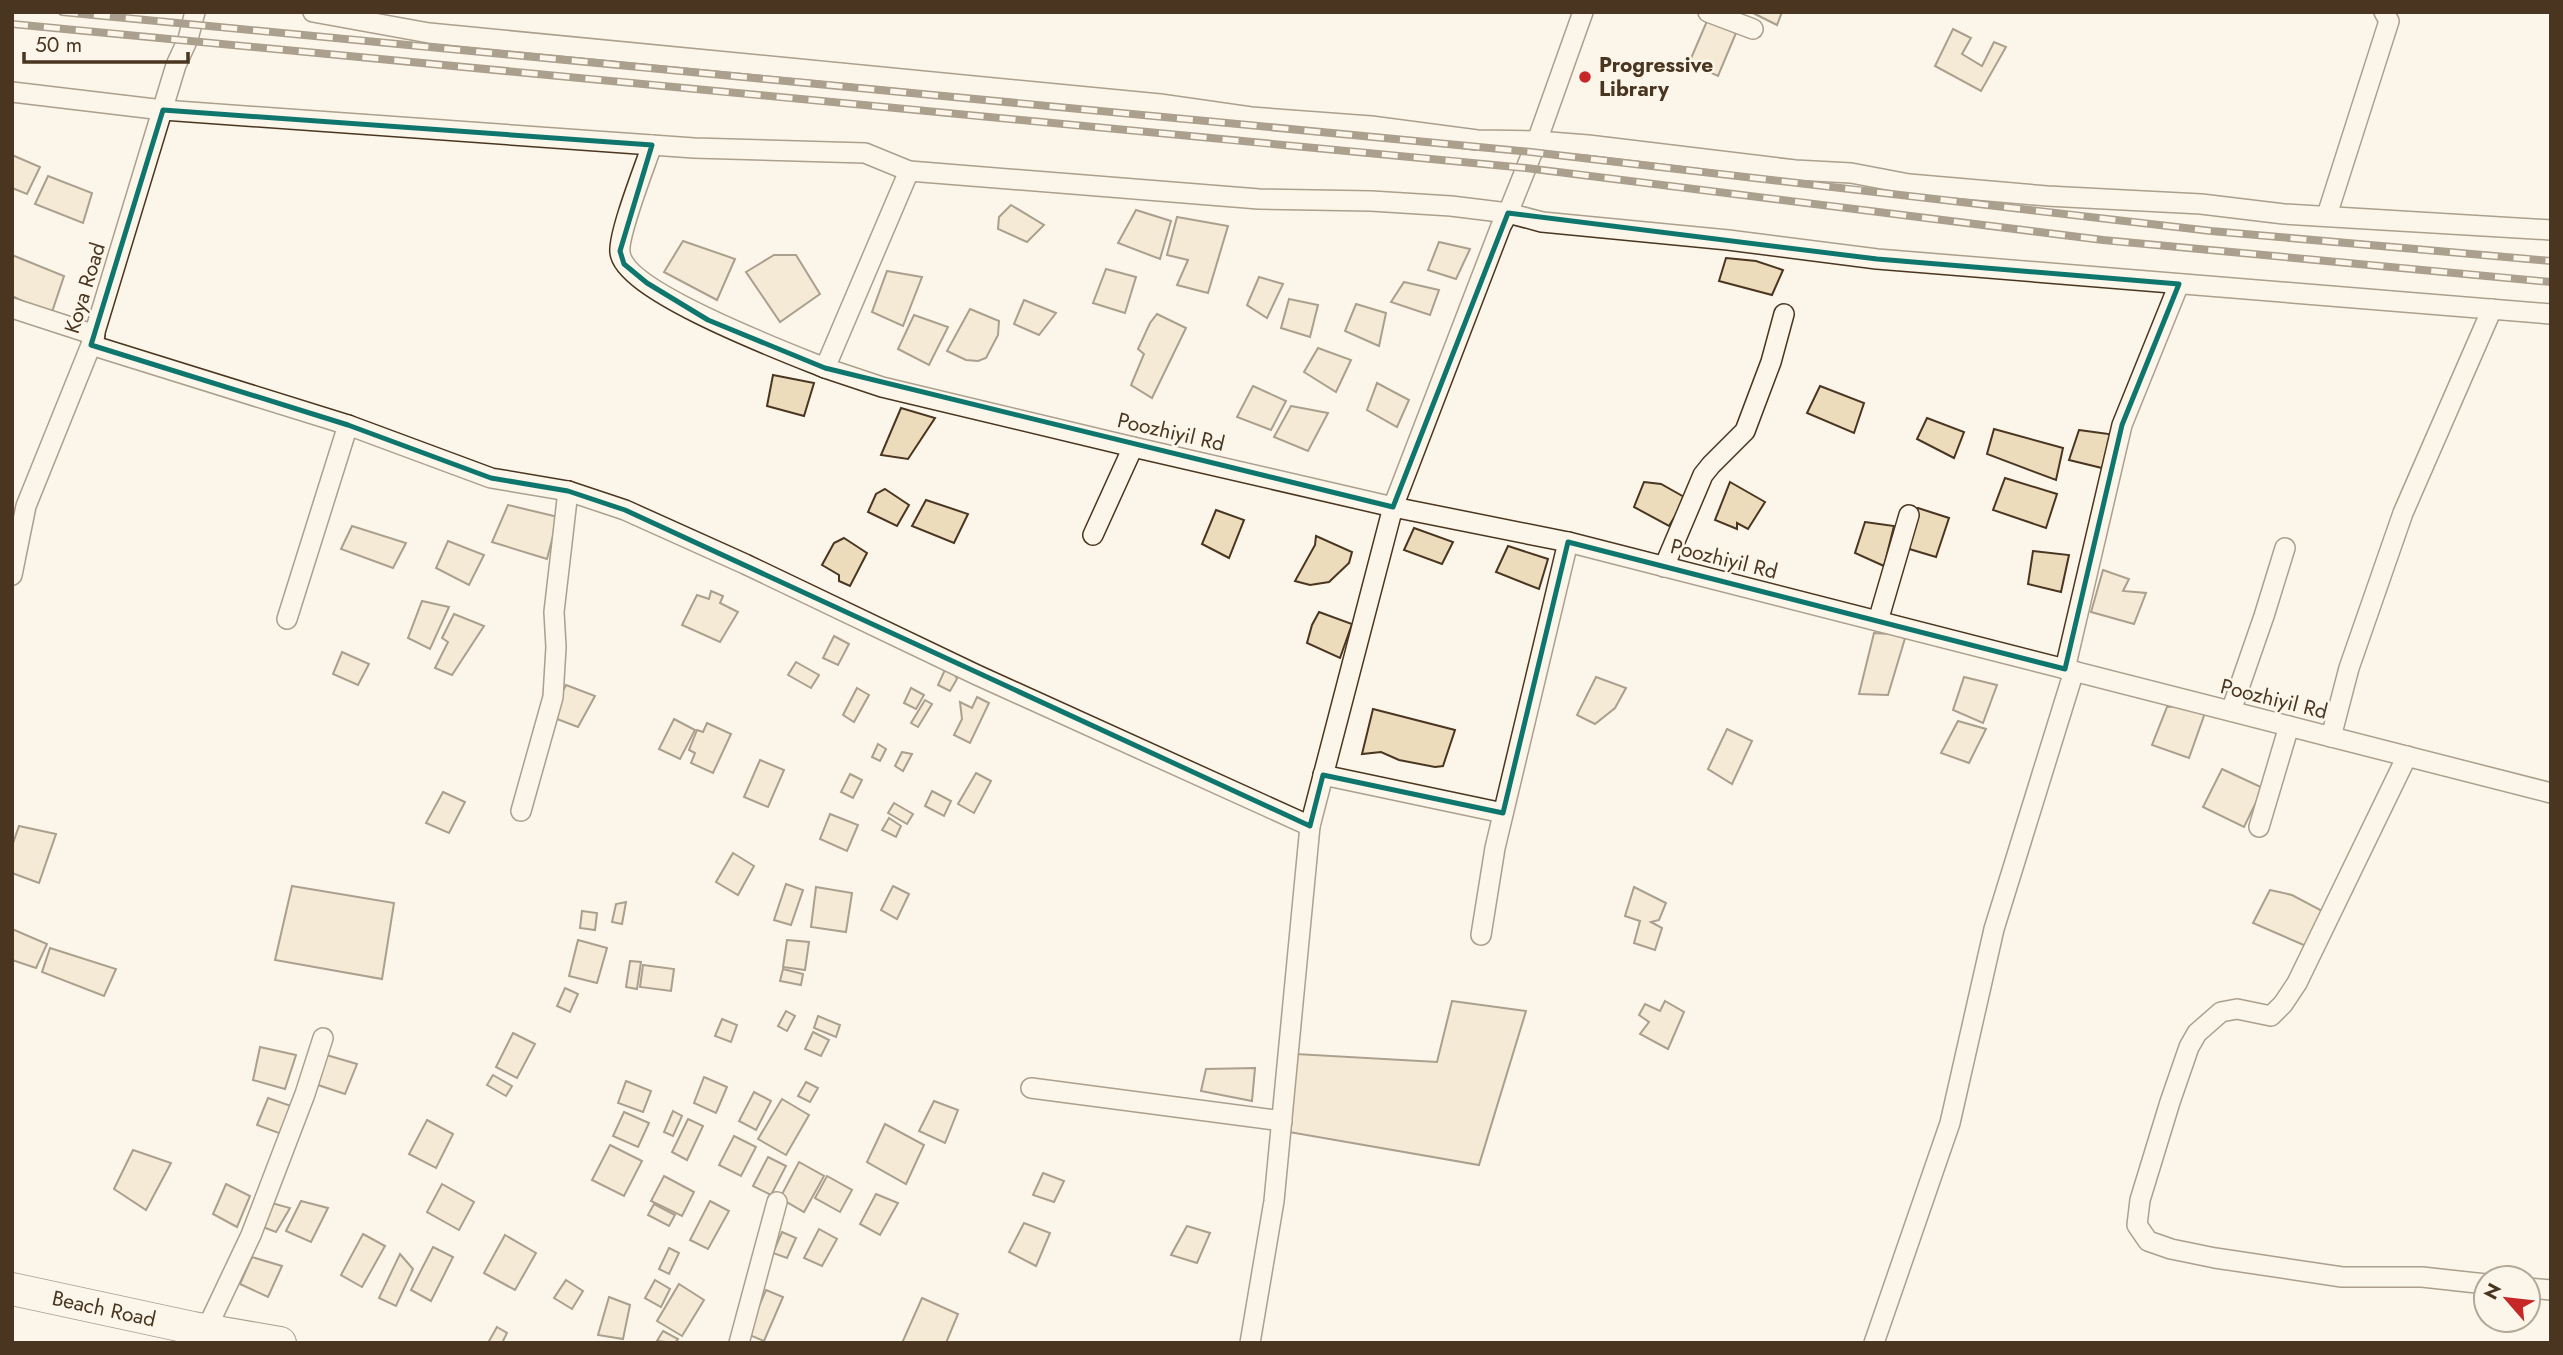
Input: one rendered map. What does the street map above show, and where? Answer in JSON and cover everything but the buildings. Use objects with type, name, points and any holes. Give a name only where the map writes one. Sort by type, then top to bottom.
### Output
[{"type":"main road","name":"Beach Road","points":[[12,1289],[280,1343]]},
{"type":"main road","points":[[12,1312],[160,1343]]},
{"type":"street","name":"Koya Road","points":[[12,575],[26,506],[93,340],[195,12]]},
{"type":"street","points":[[313,12],[429,33],[1160,104],[1251,117],[1371,126],[1477,140],[1537,141],[1696,157],[1795,170],[1850,173],[1909,184],[2048,196],[2201,204],[2284,214],[2551,230]]},
{"type":"street","points":[[1250,1343],[1274,1201],[1310,826],[1393,506],[1501,226],[1537,141],[1583,12]]},
{"type":"street","points":[[1708,12],[1753,29]]},
{"type":"street","points":[[2328,215],[2389,21],[2384,12]]},
{"type":"street","points":[[12,92],[163,110],[652,145],[865,153],[909,171],[1259,200],[1451,206],[1508,213],[1542,222],[1728,240],[1877,259],[2551,314]]},
{"type":"street","name":"Poozhiyil Rd","points":[[652,145],[624,231],[620,251],[624,264],[647,283],[708,320],[825,368],[882,387],[1133,447],[1393,506],[1568,542],[2551,793]]},
{"type":"street","points":[[825,368],[909,171]]},
{"type":"street","points":[[1874,1343],[1950,1123],[1994,929],[2069,670],[2122,425],[2179,284]]},
{"type":"street","points":[[12,308],[93,340],[348,425],[491,478],[568,491],[625,510],[746,564],[977,675],[1310,826]]},
{"type":"street","points":[[2331,737],[2349,668],[2399,524],[2493,309]]},
{"type":"street","points":[[1664,567],[1703,475],[1745,431],[1771,362],[1784,314]]},
{"type":"street","points":[[287,619],[348,425]]},
{"type":"street","points":[[1093,535],[1133,447]]},
{"type":"street","points":[[520,811],[553,697],[556,647],[554,612],[568,491]]},
{"type":"street","points":[[1878,621],[1909,515]]},
{"type":"street","points":[[1481,935],[1495,848],[1568,542]]},
{"type":"street","points":[[2231,711],[2284,548]]},
{"type":"street","points":[[2259,827],[2289,726]]},
{"type":"street","points":[[2407,756],[2303,972],[2283,1004],[2271,1016],[2237,1009],[2221,1012],[2197,1033],[2189,1047],[2155,1151],[2140,1200],[2137,1225],[2148,1241],[2215,1258],[2342,1277],[2422,1277],[2472,1282]]},
{"type":"street","points":[[1323,775],[1503,813]]},
{"type":"street","points":[[205,1330],[251,1235],[288,1140],[323,1038]]},
{"type":"street","points":[[1031,1088],[1282,1121]]},
{"type":"street","points":[[739,1343],[777,1202]]},
{"type":"highlighted area","points":[[163,110],[652,145],[620,251],[624,264],[647,283],[708,320],[825,368],[1393,507],[1508,213],[1877,259],[2179,284],[2122,425],[2065,669],[1568,542],[1503,813],[1323,775],[1310,826],[625,510],[568,491],[491,478],[348,425],[91,345]]},
{"type":"railway","points":[[62,12],[1531,152],[2211,231],[2551,261]]},
{"type":"railway","points":[[12,24],[1526,168],[2103,240],[2551,282]]},
{"type":"place","name":"Progressive Library","points":[[1585,77]]}]
